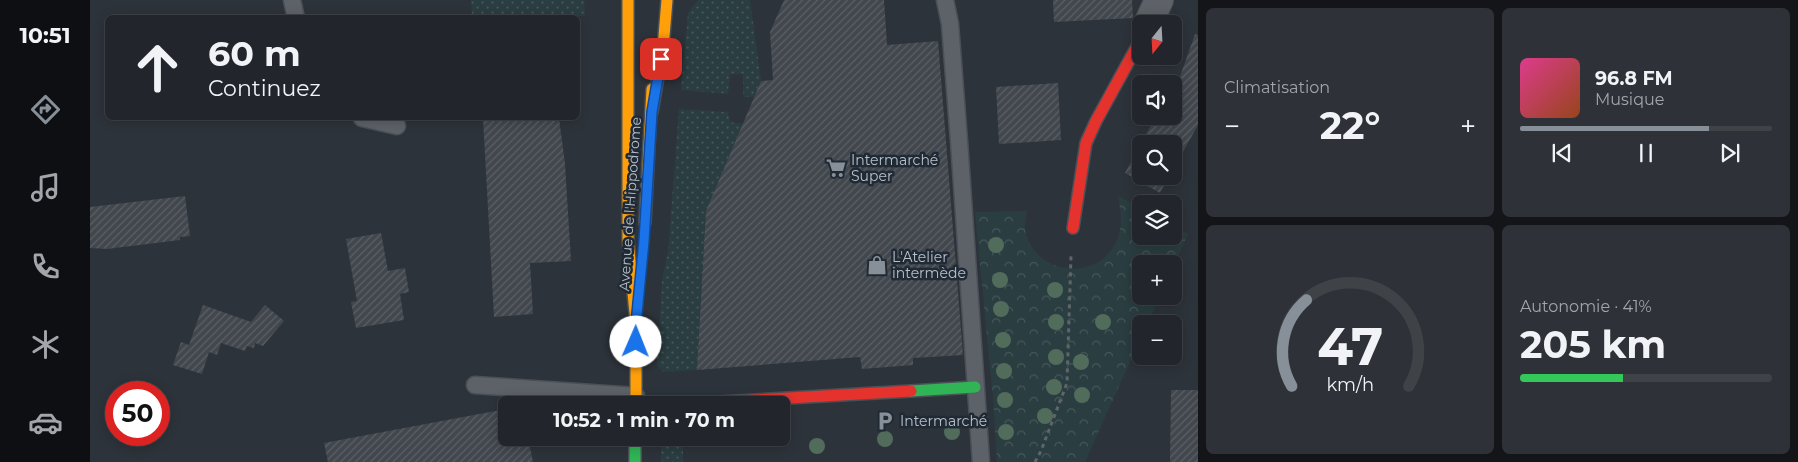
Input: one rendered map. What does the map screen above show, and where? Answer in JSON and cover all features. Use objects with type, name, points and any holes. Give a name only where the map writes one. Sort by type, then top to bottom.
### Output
[{"type":"main road","name":"Avenue de l'Hippodrome","points":[[628,0],[628,240],[636,324]]},
{"type":"main road","points":[[652,112],[663,48],[667,0]]},
{"type":"main road","name":"Avenue de l'Hippodrome","points":[[644,231],[652,112],[653,28]]},
{"type":"main road","points":[[1073,228],[1080,170],[1086,143],[1132,55]]},
{"type":"main road","name":"Avenue de l'Hippodrome","points":[[636,324],[642,260]]},
{"type":"main road","points":[[636,324],[636,396]]},
{"type":"main road","points":[[790,397],[975,386]]},
{"type":"main road","points":[[635,462],[636,446]]},
{"type":"street","points":[[1152,15],[1159,0]]},
{"type":"lane","points":[[292,0],[295,15]]},
{"type":"lane","points":[[946,0],[950,24],[958,121],[981,462]]},
{"type":"lane","points":[[371,120],[397,126]]},
{"type":"lane","points":[[475,385],[593,396]]},
{"type":"path","points":[[1035,462],[1067,384],[1073,228]]},
{"type":"green space","points":[[471,0],[584,0],[585,16],[580,15],[472,15]]},
{"type":"green space","points":[[698,0],[750,0],[761,81],[754,97],[743,97],[743,74],[730,74],[728,94],[681,90],[688,13]]},
{"type":"green space","points":[[679,109],[728,112],[730,122],[743,124],[706,211],[697,370],[663,372],[657,365],[662,281],[668,252]]},
{"type":"green space","points":[[1118,196],[1132,203],[1132,245],[1182,245],[1182,231],[1188,234],[1179,255],[1132,255],[1132,305],[1156,305],[1151,315],[1132,315],[1132,357],[1085,462],[997,462],[993,398],[975,212],[1027,211],[1025,227],[1030,244],[1040,257],[1054,265],[1069,268],[1085,267],[1100,261],[1111,250],[1119,234],[1120,210]]},
{"type":"green space","points":[[661,446],[683,446],[683,462],[661,462]]},
{"type":"building","name":"Intermarché Super","points":[[784,0],[884,0],[887,45],[938,41],[963,355],[913,358],[913,365],[862,369],[860,357],[697,370],[706,211],[761,81],[773,80],[770,32]]},
{"type":"building","points":[[1053,0],[1132,0],[1132,18],[1054,22]]},
{"type":"building","points":[[1195,34],[1198,35],[1198,125],[1182,154],[1182,135],[1146,135],[1151,125],[1182,125],[1181,75]]},
{"type":"building","points":[[1058,83],[1061,140],[999,144],[996,87]]},
{"type":"building","points":[[483,120],[559,120],[565,164],[571,261],[530,263],[533,314],[494,317]]},
{"type":"building","points":[[1132,160],[1132,177],[1125,173]]},
{"type":"building","points":[[1146,185],[1164,185],[1160,193]]},
{"type":"building","points":[[185,196],[190,236],[180,237],[180,240],[107,249],[90,248],[90,207]]},
{"type":"building","points":[[381,233],[388,271],[405,268],[409,292],[400,294],[404,320],[356,328],[351,302],[357,301],[346,239]]},
{"type":"building","points":[[203,305],[251,322],[265,305],[284,321],[263,346],[255,343],[254,348],[247,346],[245,351],[221,343],[217,355],[209,352],[202,374],[173,365],[181,342],[189,345]]},
{"type":"building","points":[[1171,390],[1198,390],[1198,462],[1170,462]]},
{"type":"building","points":[[498,410],[498,446],[530,446],[533,462],[328,462],[324,443]]},
{"type":"traffic: fast","points":[[911,391],[975,387]]},
{"type":"traffic: fast","points":[[635,446],[635,462]]},
{"type":"traffic: slow","points":[[628,0],[628,240],[636,324],[636,396]]},
{"type":"traffic: slow","points":[[652,112],[663,48],[667,0]]},
{"type":"traffic: slow","points":[[645,223],[652,89]]},
{"type":"traffic: jam","points":[[1073,228],[1086,143],[1132,55]]},
{"type":"traffic: jam","points":[[790,398],[911,391]]},
{"type":"place","name":"Intermarché Super","points":[[836,168]]},
{"type":"place","name":"L'Atelier intermède","points":[[877,265]]},
{"type":"place","name":"Intermarché","points":[[885,421]]},
{"type":"route","points":[[636,342],[652,112],[661,59]]}]
